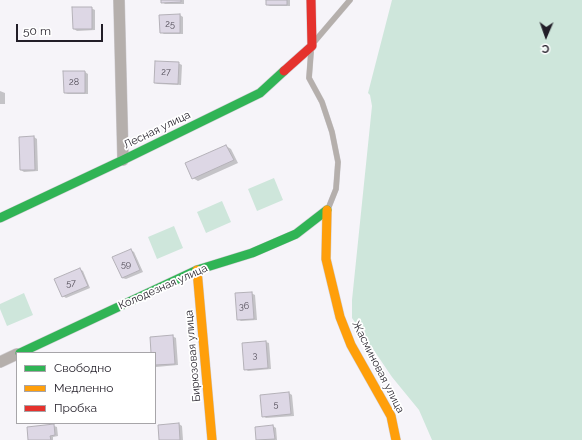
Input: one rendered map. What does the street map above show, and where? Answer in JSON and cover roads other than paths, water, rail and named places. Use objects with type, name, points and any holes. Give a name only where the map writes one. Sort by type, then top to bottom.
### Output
[{"type":"street","points":[[119,0],[123,160]]},
{"type":"street","points":[[311,0],[312,46]]},
{"type":"street","name":"Лесная улица","points":[[0,218],[260,93],[312,46]]},
{"type":"street","name":"Колодезная улица","points":[[22,352],[197,270],[252,253],[296,234],[327,210]]},
{"type":"street","name":"Жасминовая улица","points":[[327,210],[326,259],[340,317],[351,345],[392,416],[396,440]]},
{"type":"street","name":"Бирюзовая улица","points":[[197,270],[212,440]]},
{"type":"street","points":[[0,362],[16,354]]},
{"type":"lane","points":[[327,210],[336,189],[338,162],[332,132],[322,102],[309,78],[312,46],[350,0]]}]
